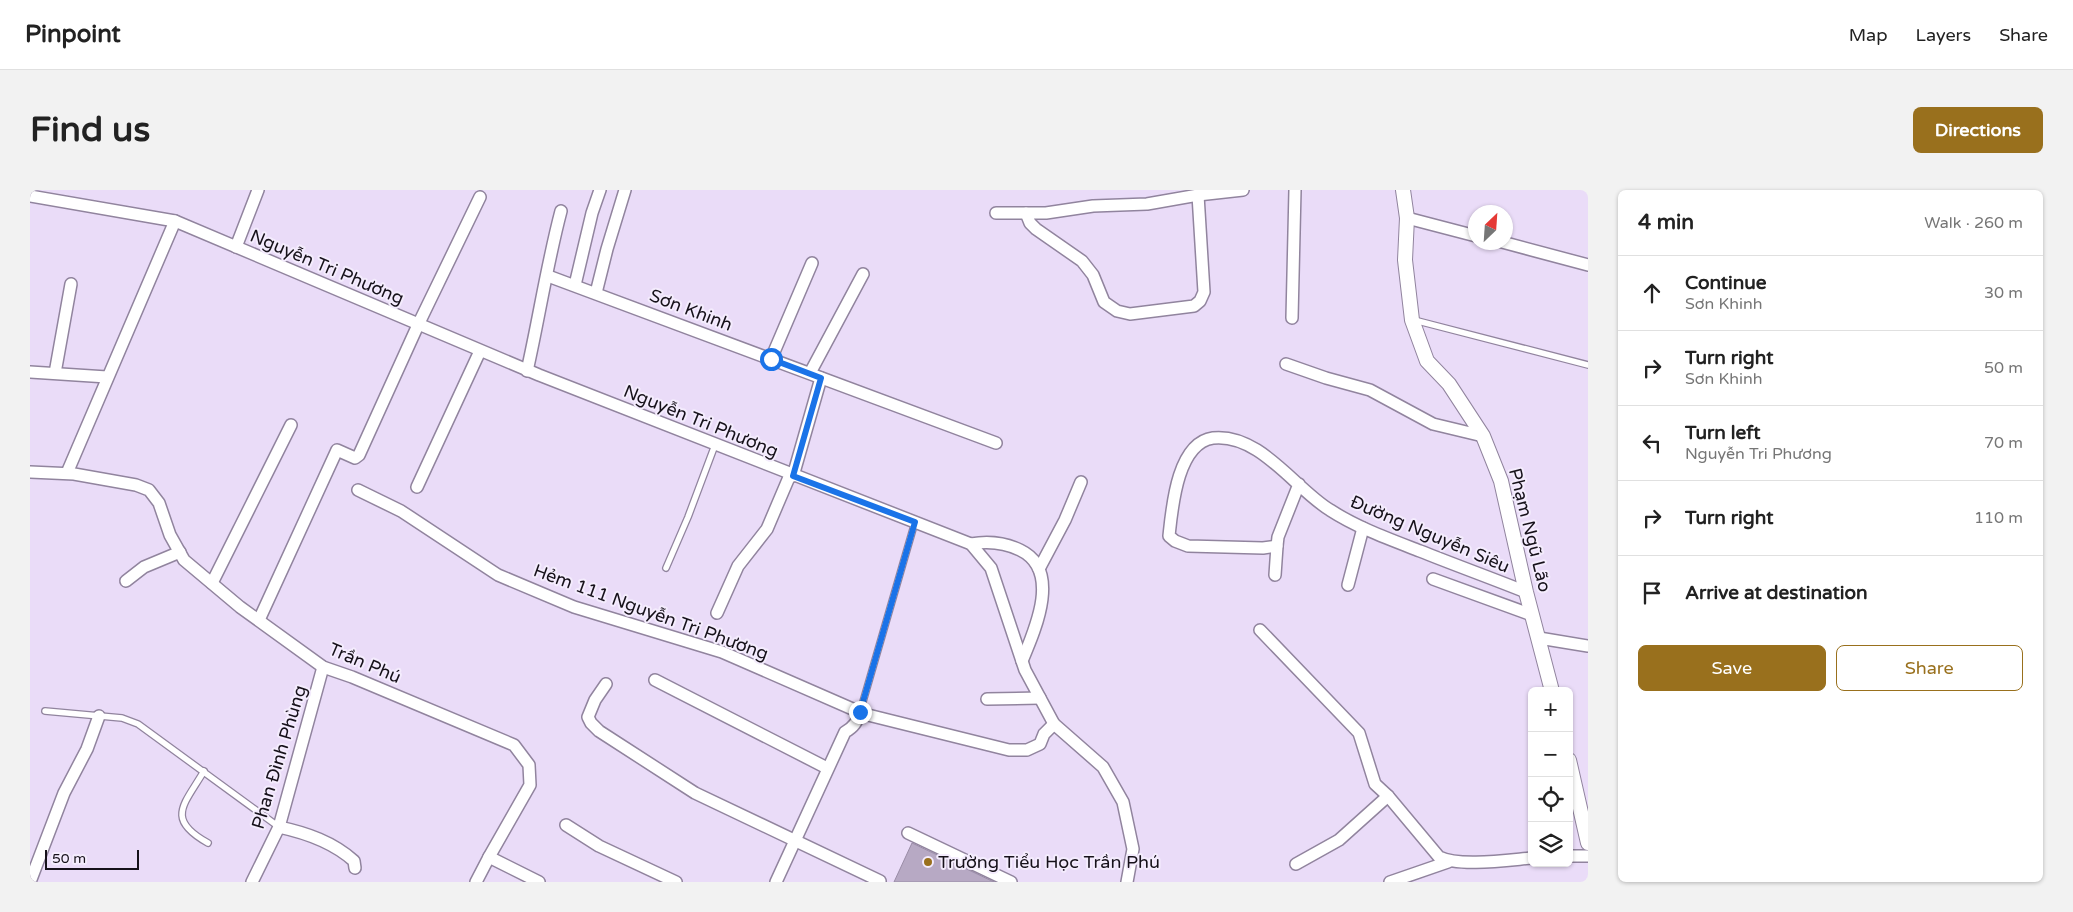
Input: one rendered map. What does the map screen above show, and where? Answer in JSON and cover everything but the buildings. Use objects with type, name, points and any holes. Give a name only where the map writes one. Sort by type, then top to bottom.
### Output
[{"type":"street","points":[[236,247],[258,190]]},
{"type":"street","points":[[575,285],[592,213],[600,190]]},
{"type":"street","points":[[596,293],[625,190]]},
{"type":"street","points":[[996,213],[1046,213],[1093,206],[1147,204],[1198,195],[1243,190]]},
{"type":"street","points":[[1292,318],[1295,190]]},
{"type":"street","name":"Phạm Ngũ Lão","points":[[1404,190],[1407,218],[1405,260],[1412,320],[1427,361],[1449,384],[1483,436],[1501,481],[1526,592],[1540,638],[1551,687]]},
{"type":"street","points":[[1026,213],[1030,223],[1036,229],[1082,261],[1092,275],[1104,302],[1110,308],[1130,314],[1194,306],[1200,301],[1204,292],[1198,195]]},
{"type":"street","name":"Nguyễn Tri Phương","points":[[30,196],[175,221],[480,351],[791,475],[971,544],[991,568],[1022,661],[1054,724],[1103,767],[1123,802],[1133,849],[1127,882]]},
{"type":"street","points":[[258,620],[337,450],[355,458],[358,455],[480,197]]},
{"type":"street","points":[[527,370],[548,276],[550,251],[561,211]]},
{"type":"street","points":[[1407,218],[1468,234]]},
{"type":"street","points":[[67,473],[175,221]]},
{"type":"street","points":[[1513,245],[1588,264]]},
{"type":"street","points":[[771,359],[812,263]]},
{"type":"street","points":[[717,613],[738,566],[767,529],[791,475],[815,376],[863,274]]},
{"type":"street","name":"Sơn Khinh","points":[[548,276],[996,443]]},
{"type":"street","points":[[55,373],[71,284]]},
{"type":"street","points":[[417,486],[480,351]]},
{"type":"street","points":[[1286,364],[1326,378],[1370,390],[1434,424],[1483,436]]},
{"type":"street","points":[[30,372],[107,377]]},
{"type":"street","points":[[212,583],[290,425]]},
{"type":"street","name":"Đường Nguyễn Siêu","points":[[1277,546],[1263,548],[1188,546],[1175,542],[1169,536],[1173,497],[1180,472],[1190,454],[1199,444],[1213,438],[1237,440],[1275,463],[1328,510],[1362,528],[1526,592]]},
{"type":"street","name":"Trần Phú","points":[[30,472],[67,473],[136,485],[148,490],[159,503],[170,535],[184,560],[258,620],[323,667],[352,677],[514,745],[529,765],[530,785],[476,882]]},
{"type":"street","points":[[1040,569],[1065,520],[1081,482]]},
{"type":"street","points":[[1275,575],[1278,537],[1299,484]]},
{"type":"street","name":"Hẻm 111 Nguyễn Tri Phương","points":[[358,490],[401,512],[498,575],[574,606],[722,652],[860,712],[929,732],[1009,750],[1027,750],[1040,744],[1044,734],[1054,724]]},
{"type":"street","points":[[1348,585],[1362,528]]},
{"type":"street","points":[[971,544],[988,542],[1014,547],[1027,553],[1035,560],[1040,569],[1042,602],[1038,624],[1022,661]]},
{"type":"street","points":[[126,581],[144,567],[180,552]]},
{"type":"street","points":[[1433,579],[1532,616]]},
{"type":"street","points":[[1260,630],[1359,733],[1376,784],[1439,857],[1448,862]]},
{"type":"street","points":[[1540,638],[1588,646]]},
{"type":"street","name":"Phan Đình Phùng","points":[[252,882],[279,827],[323,667]]},
{"type":"street","points":[[655,680],[827,768]]},
{"type":"street","points":[[606,684],[595,700],[588,717],[599,731],[695,792],[880,881]]},
{"type":"street","points":[[987,698],[1040,698]]},
{"type":"street","points":[[776,882],[844,732],[852,728],[857,722],[860,712]]},
{"type":"street","points":[[30,882],[64,793],[87,749],[99,716]]},
{"type":"street","points":[[1573,777],[1588,843]]},
{"type":"street","points":[[1296,864],[1339,840],[1388,796]]},
{"type":"street","points":[[566,825],[599,846],[676,882]]},
{"type":"street","points":[[279,827],[301,832],[332,845],[354,861],[355,868]]},
{"type":"street","points":[[908,833],[1011,882]]},
{"type":"street","points":[[1573,856],[1588,856]]},
{"type":"street","points":[[489,857],[539,882]]},
{"type":"street","points":[[1390,882],[1448,862],[1528,858]]},
{"type":"lane","points":[[1412,320],[1588,364]]},
{"type":"lane","points":[[666,568],[688,517],[715,445]]},
{"type":"lane","points":[[860,712],[915,522]]},
{"type":"lane","points":[[45,711],[122,718],[138,724],[279,827]]},
{"type":"lane","points":[[204,771],[180,811],[181,819],[191,834],[208,843]]},
{"type":"place","name":"Trường Tiểu Học Trần Phú","points":[[928,862]]},
{"type":"route","points":[[771,359],[821,378],[793,476],[915,522],[860,712]]}]
